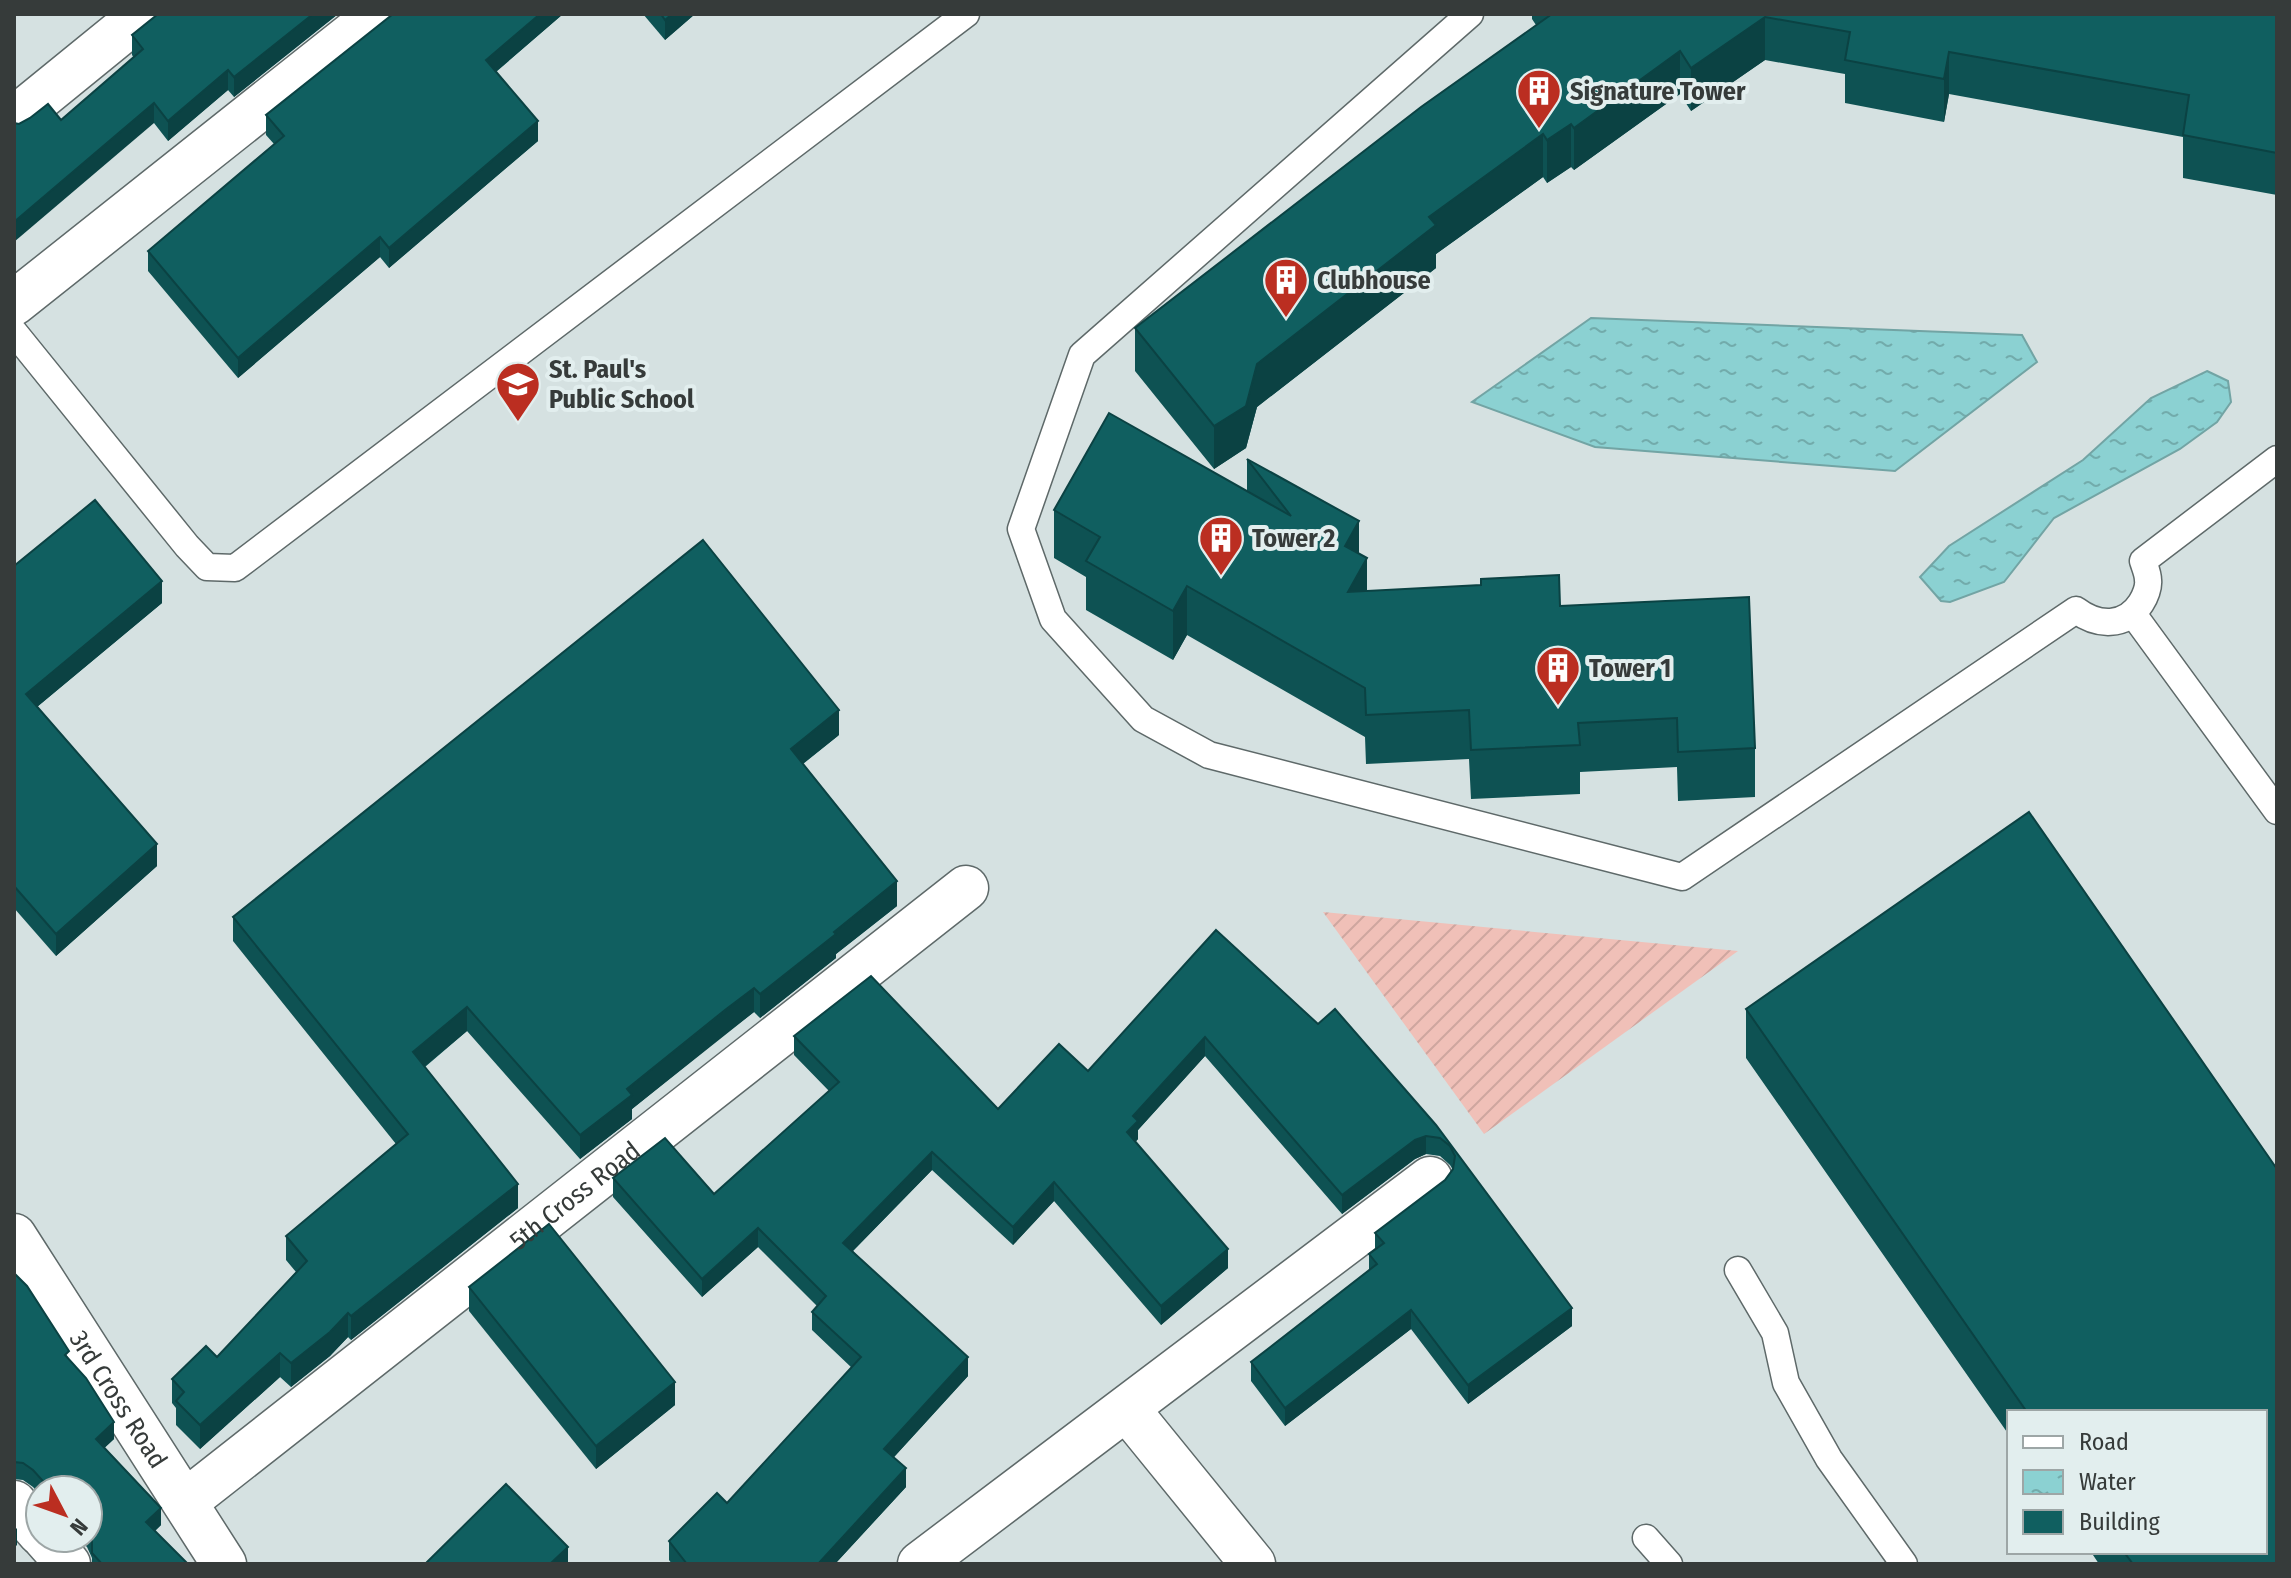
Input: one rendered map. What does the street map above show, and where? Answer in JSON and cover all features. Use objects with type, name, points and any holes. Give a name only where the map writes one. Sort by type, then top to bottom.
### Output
[{"type":"street","points":[[14,119],[143,14]]},
{"type":"street","points":[[14,303],[378,14]]},
{"type":"street","name":"5th Cross Road","points":[[185,1502],[966,888]]},
{"type":"street","points":[[920,1564],[1430,1179]]},
{"type":"street","name":"3rd Cross Road","points":[[14,1236],[224,1564]]},
{"type":"street","points":[[1127,1409],[1253,1564]]},
{"type":"lane","points":[[14,332],[187,546],[207,567],[235,568],[966,14]]},
{"type":"lane","points":[[1470,14],[1082,355],[1021,529],[1053,619],[1143,719],[1209,755],[1682,877],[2076,610],[2102,623],[2119,622],[2133,614],[2144,599],[2149,581],[2143,561],[2277,459]]},
{"type":"lane","points":[[2133,614],[2277,811]]},
{"type":"lane","points":[[1738,1270],[1775,1333],[1786,1383],[1829,1459],[1904,1564]]},
{"type":"lane","points":[[1646,1538],[1669,1564]]},
{"type":"shaded area","points":[[1323,912],[1738,951],[1484,1134]]},
{"type":"water","points":[[1591,318],[2022,335],[2037,362],[1895,471],[1595,447],[1472,402]]},
{"type":"water","points":[[2207,371],[2228,381],[2231,402],[2217,422],[2180,449],[2054,518],[2004,582],[1950,602],[1941,601],[1920,577],[1949,546],[2083,460],[2151,398]]},
{"type":"building","points":[[158,14],[313,14],[234,77],[228,70],[168,121],[154,103],[14,222],[14,123],[19,124],[30,118],[48,104],[61,120],[143,49],[132,35]]},
{"type":"building","points":[[393,14],[540,14],[486,60],[538,121],[389,248],[380,237],[238,358],[148,251],[284,136],[266,115]]},
{"type":"building","points":[[1552,14],[2277,14],[2277,153],[2183,135],[2189,95],[1949,52],[1944,79],[1845,60],[1850,32],[1765,17],[1691,68],[1680,51],[1574,128],[1571,124],[1547,140],[1543,134],[1429,217],[1436,225],[1257,364],[1246,406],[1214,426],[1135,328],[1421,107]]},
{"type":"building","points":[[1109,413],[1291,516],[1247,459],[1359,521],[1345,546],[1367,558],[1348,592],[1481,585],[1481,579],[1559,575],[1560,606],[1749,597],[1755,748],[1678,752],[1677,718],[1578,723],[1580,745],[1471,750],[1469,710],[1366,715],[1365,688],[1187,586],[1173,611],[1086,561],[1100,537],[1054,510]]},
{"type":"building","points":[[95,500],[162,581],[26,694],[157,844],[56,934],[14,886],[14,566]]},
{"type":"building","points":[[703,540],[839,710],[791,749],[897,881],[760,994],[754,988],[725,1010],[627,1089],[632,1095],[580,1135],[467,1007],[413,1052],[518,1184],[351,1316],[348,1313],[330,1332],[291,1363],[280,1353],[200,1425],[176,1401],[184,1392],[172,1379],[206,1346],[217,1357],[307,1261],[286,1236],[408,1134],[233,917]]},
{"type":"building","points":[[2029,812],[2277,1169],[2277,1564],[2133,1564],[2126,1554],[2267,1554],[2267,1410],[2026,1410],[1746,1009]]},
{"type":"building","points":[[1216,930],[1318,1024],[1335,1009],[1436,1125],[1572,1308],[1468,1385],[1411,1310],[1285,1408],[1251,1362],[1377,1264],[1369,1254],[1384,1243],[1375,1233],[1445,1180],[1453,1169],[1455,1156],[1450,1146],[1440,1138],[1426,1136],[1415,1140],[1342,1195],[1205,1037],[1133,1116],[1138,1121],[1127,1132],[1228,1249],[1161,1306],[1054,1182],[1013,1227],[932,1152],[843,1243],[968,1357],[884,1449],[906,1468],[818,1564],[687,1564],[669,1541],[717,1493],[727,1503],[861,1357],[812,1312],[826,1296],[758,1228],[702,1279],[613,1178],[665,1138],[714,1194],[839,1082],[794,1036],[871,976],[998,1109],[1059,1044],[1088,1071]]},
{"type":"building","points":[[549,1224],[675,1382],[596,1446],[469,1287]]},
{"type":"building","points":[[14,1273],[27,1286],[69,1351],[65,1355],[86,1378],[114,1422],[96,1439],[161,1508],[146,1522],[188,1564],[102,1564],[93,1554],[104,1554],[104,1474],[37,1474],[23,1463],[14,1462]]},
{"type":"building","points":[[506,1484],[568,1547],[550,1564],[425,1564]]},
{"type":"place","name":"Signature Tower","points":[[1539,130]]},
{"type":"place","name":"Clubhouse","points":[[1286,319]]},
{"type":"place","name":"St. Paul's Public School","points":[[518,423]]},
{"type":"place","name":"Tower 2","points":[[1221,577]]},
{"type":"place","name":"Tower 1","points":[[1558,707]]}]
